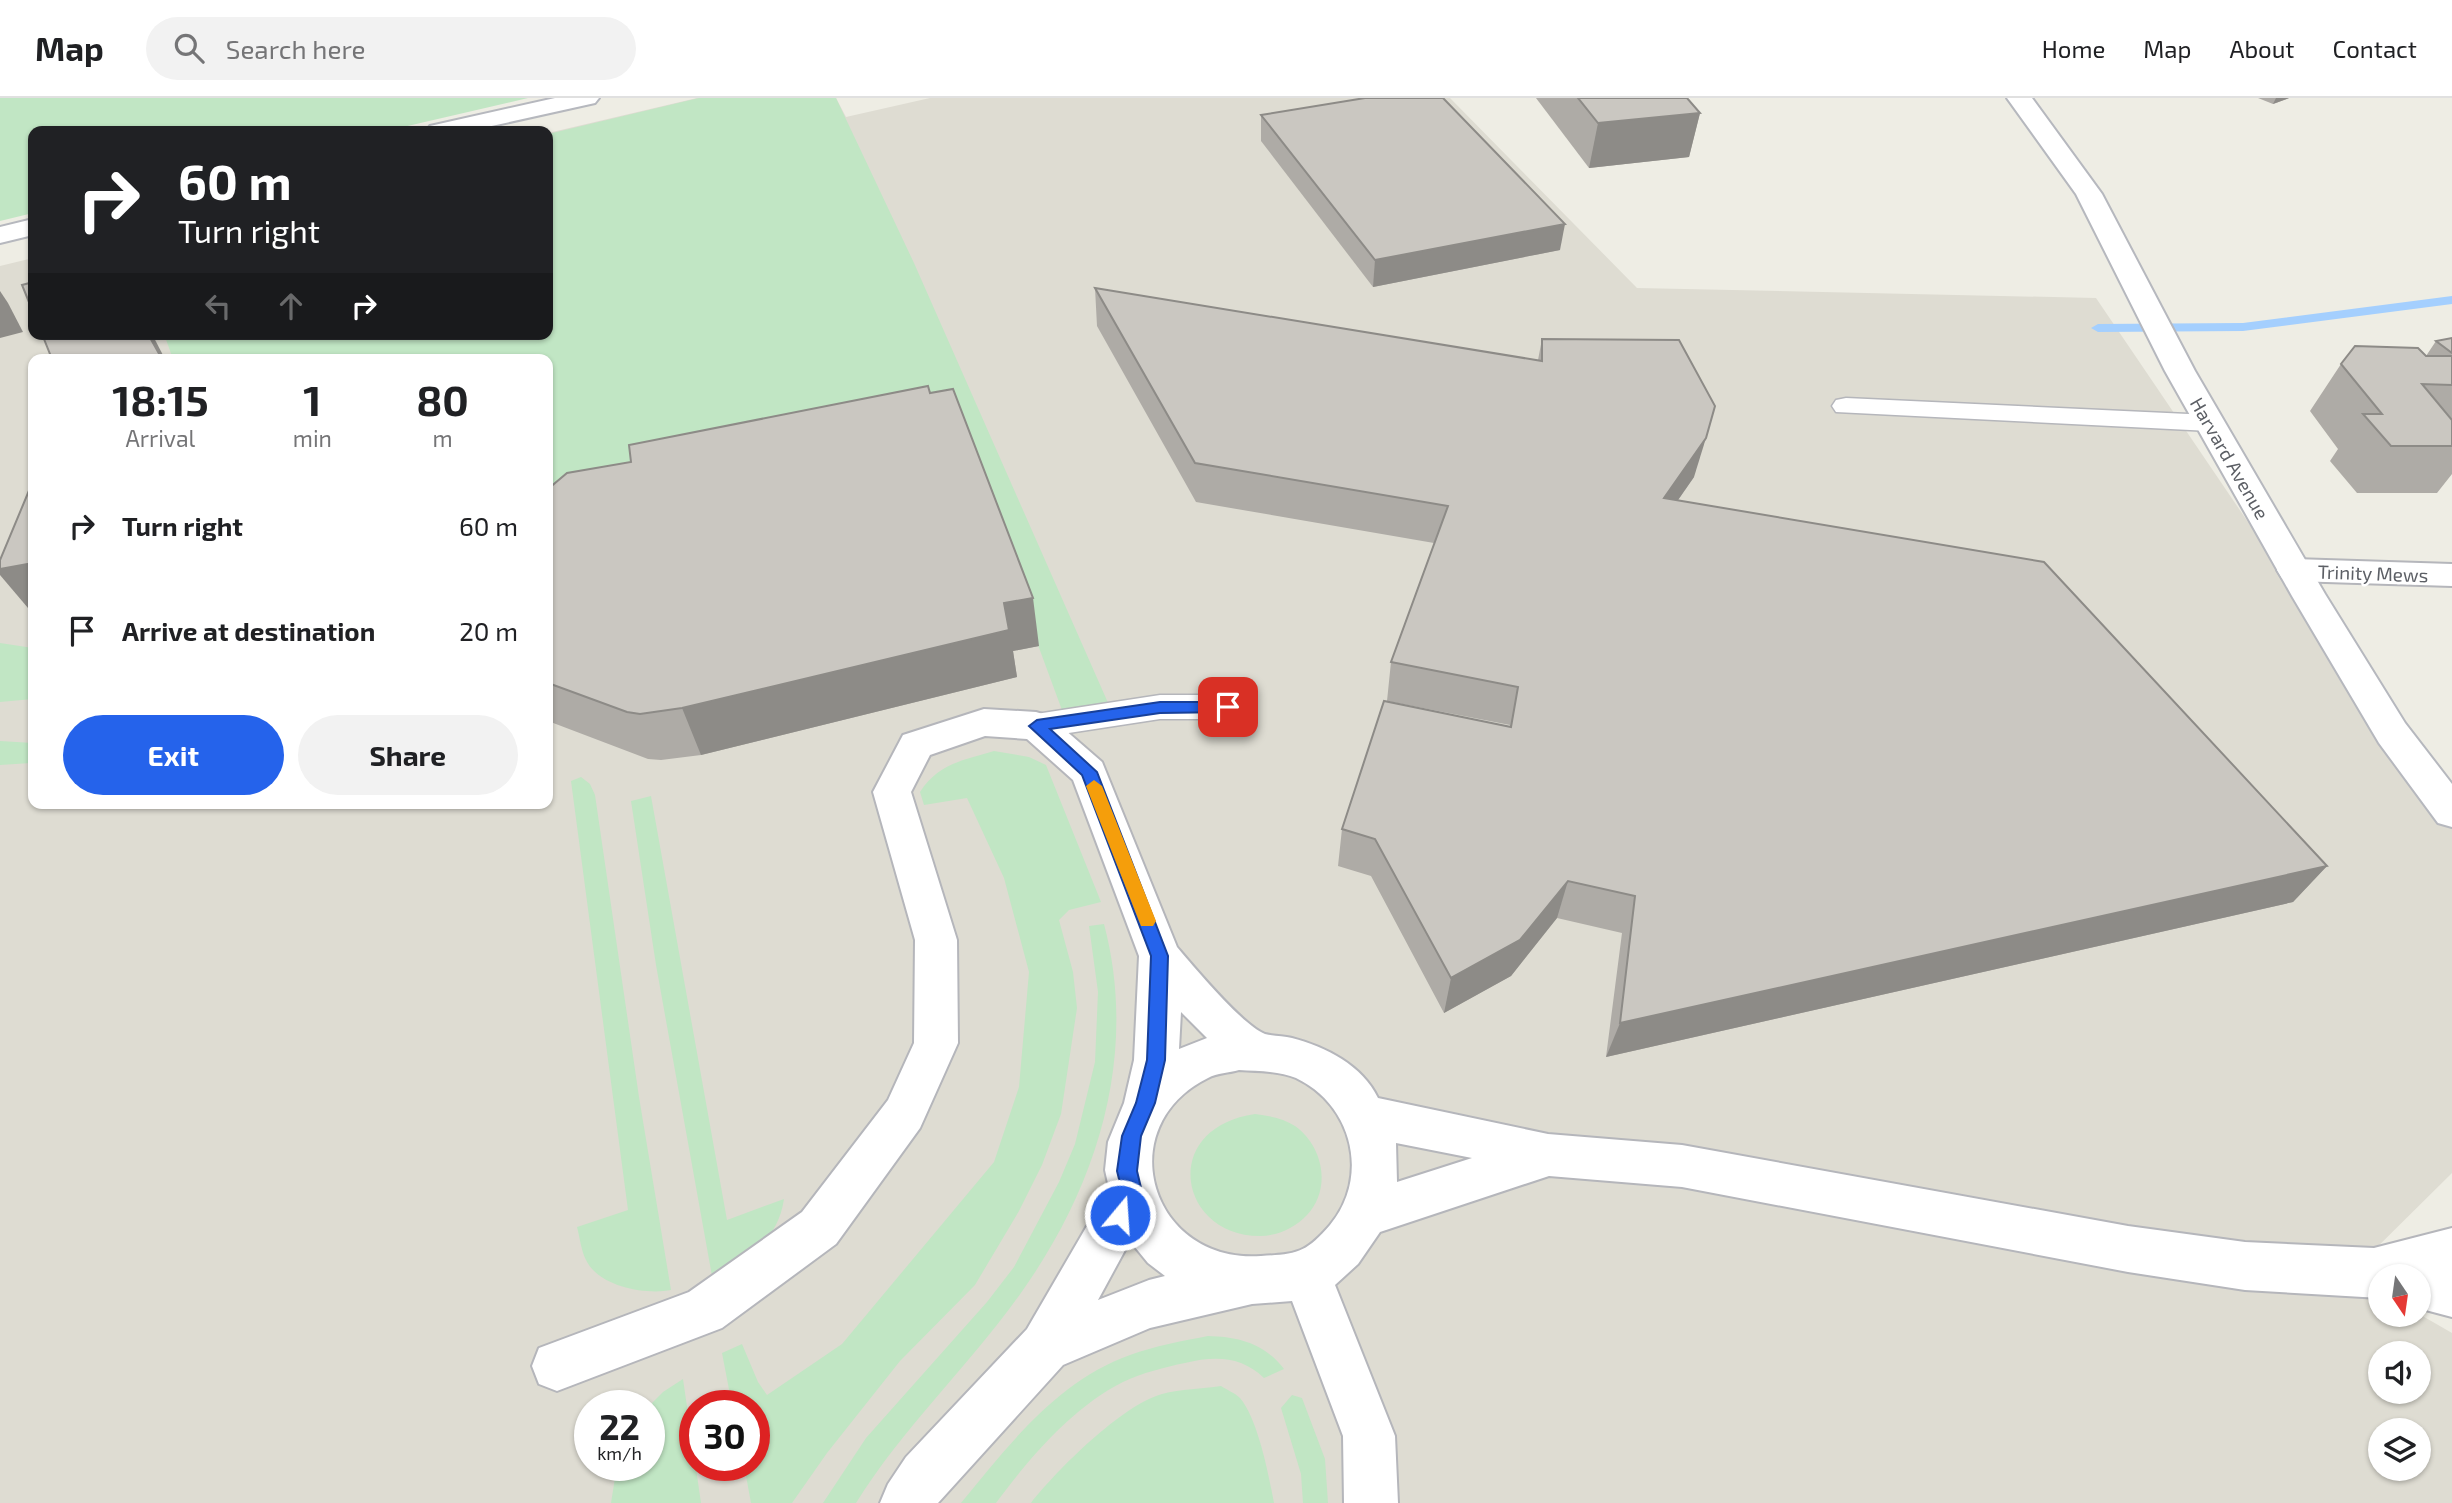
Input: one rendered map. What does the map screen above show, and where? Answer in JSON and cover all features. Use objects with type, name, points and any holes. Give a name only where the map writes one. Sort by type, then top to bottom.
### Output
[{"type":"street","points":[[461,126],[587,98]]},
{"type":"street","name":"Harvard Avenue","points":[[2019,98],[2037,119],[2089,194],[2210,423],[2392,733],[2452,812]]},
{"type":"street","points":[[0,235],[28,228]]},
{"type":"street","name":"Trinity Mews","points":[[2294,570],[2452,575]]},
{"type":"street","points":[[557,1366],[704,1311],[819,1228],[904,1114],[936,1043],[936,940],[892,792],[916,745],[984,722],[1037,726],[1089,772],[1160,956],[1207,1013],[1256,1052]]},
{"type":"street","points":[[1160,956],[1156,1060],[1146,1103],[1131,1136],[1127,1171],[1136,1208],[1157,1240],[1184,1261],[1216,1276],[1252,1282]]},
{"type":"street","points":[[1045,1347],[1149,1304],[1252,1282],[1306,1275],[1329,1258],[1359,1229],[1375,1191],[1377,1151],[1365,1116],[1343,1086],[1312,1065],[1277,1053],[1239,1051],[1202,1059],[1171,1078],[1146,1103]]},
{"type":"street","points":[[1365,1116],[1548,1155],[1682,1166],[2128,1249],[2245,1266],[2368,1275]]},
{"type":"street","points":[[1365,1214],[1548,1155]]},
{"type":"street","points":[[907,1503],[925,1476],[1045,1347],[1132,1192]]},
{"type":"street","points":[[2422,1264],[2452,1251]]},
{"type":"street","points":[[1306,1275],[1369,1436],[1371,1503]]},
{"type":"street","points":[[2431,1287],[2452,1293]]},
{"type":"lane","points":[[1846,406],[2210,423]]},
{"type":"lane","points":[[1037,726],[1160,707],[1228,707]]},
{"type":"shaded area","points":[[697,98],[836,98],[846,117],[930,98],[1450,98],[1637,288],[2096,298],[2452,823],[2452,1173],[2350,1274],[2368,1285],[2368,1327],[2431,1327],[2431,1321],[2452,1333],[2452,1503],[0,1503],[0,266],[28,259],[28,340],[553,340],[553,132]]},
{"type":"green space","points":[[0,98],[528,98],[408,126],[28,126],[28,214],[0,221]]},
{"type":"green space","points":[[699,98],[836,98],[914,263],[1109,705],[1066,721],[961,436],[553,500],[553,354],[171,354],[166,340],[553,340],[553,133]]},
{"type":"green space","points":[[0,643],[28,647],[28,699],[0,702]]},
{"type":"green space","points":[[0,741],[28,743],[28,763],[0,765]]},
{"type":"green space","points":[[994,751],[1029,757],[1046,765],[1101,902],[1069,910],[1059,920],[1073,972],[1077,1008],[1061,1114],[1042,1165],[1019,1211],[975,1285],[900,1361],[827,1453],[792,1503],[751,1503],[747,1481],[770,1481],[770,1393],[842,1344],[994,1162],[1019,1087],[1029,972],[1004,878],[967,798],[924,805],[920,792],[943,769]]},
{"type":"green space","points":[[581,777],[590,784],[595,795],[639,1097],[671,1290],[637,1290],[601,1277],[586,1260],[577,1227],[628,1210],[571,781]]},
{"type":"green space","points":[[651,796],[727,1220],[784,1199],[775,1227],[768,1237],[749,1254],[712,1276],[656,965],[631,801]]},
{"type":"green space","points":[[1104,924],[1113,972],[1116,1020],[1113,1068],[1105,1115],[1091,1161],[1072,1205],[1050,1249],[1023,1290],[982,1344],[916,1421],[856,1503],[823,1503],[866,1438],[987,1302],[1014,1267],[1059,1182],[1075,1144],[1095,1062],[1098,992],[1089,926]]},
{"type":"green space","points":[[1255,1114],[1281,1119],[1305,1134],[1318,1156],[1321,1168],[1320,1193],[1307,1215],[1291,1227],[1266,1236],[1232,1231],[1211,1219],[1197,1201],[1191,1180],[1193,1159],[1204,1139],[1224,1123]]},
{"type":"green space","points":[[1208,1336],[1250,1343],[1268,1353],[1284,1369],[1264,1378],[1237,1362],[1207,1359],[1162,1368],[1130,1379],[1087,1405],[1070,1419],[1023,1469],[996,1503],[961,1503],[1036,1417],[1079,1381],[1130,1355]]},
{"type":"green space","points":[[742,1344],[764,1390],[729,1390],[722,1353]]},
{"type":"green space","points":[[683,1379],[685,1390],[679,1390],[679,1481],[698,1481],[701,1503],[611,1503],[614,1481],[665,1481],[665,1391]]},
{"type":"green space","points":[[1221,1386],[1240,1398],[1252,1419],[1262,1448],[1274,1503],[1031,1503],[1073,1457],[1128,1411],[1162,1394]]},
{"type":"green space","points":[[1292,1395],[1302,1398],[1325,1459],[1328,1503],[1303,1503],[1301,1474],[1281,1408]]},
{"type":"building","points":[[1365,98],[1443,98],[1565,224],[1375,260],[1261,115]]},
{"type":"building","points":[[1578,98],[1687,98],[1700,113],[1598,123]]},
{"type":"building","points":[[28,283],[28,300],[22,285]]},
{"type":"building","points":[[1095,288],[1542,361],[1542,339],[1679,340],[1715,406],[1706,438],[1664,498],[2044,562],[2327,866],[1620,1023],[1635,896],[1568,881],[1520,940],[1451,978],[1375,839],[1342,829],[1384,701],[1511,727],[1518,687],[1391,662],[1448,506],[1195,463]]},
{"type":"building","points":[[2452,338],[2452,353],[2436,341]]},
{"type":"building","points":[[44,340],[151,340],[159,354],[50,354]]},
{"type":"building","points":[[2355,346],[2418,348],[2426,356],[2452,356],[2452,385],[2422,384],[2452,420],[2452,446],[2391,446],[2363,414],[2382,414],[2341,364]]},
{"type":"building","points":[[928,386],[930,393],[953,389],[1033,598],[1004,603],[1009,630],[682,708],[640,714],[627,712],[553,685],[553,485],[567,473],[631,462],[629,445]]},
{"type":"building","points":[[28,493],[28,564],[0,569],[0,560]]},
{"type":"waterway","points":[[2098,328],[2243,327],[2452,300]]},
{"type":"slow traffic","points":[[1094,786],[1147,921]]},
{"type":"route","points":[[1120,1215],[1132,1192],[1127,1171],[1131,1136],[1146,1103],[1156,1060],[1160,956],[1089,772],[1037,726],[1160,707],[1228,707]]}]
